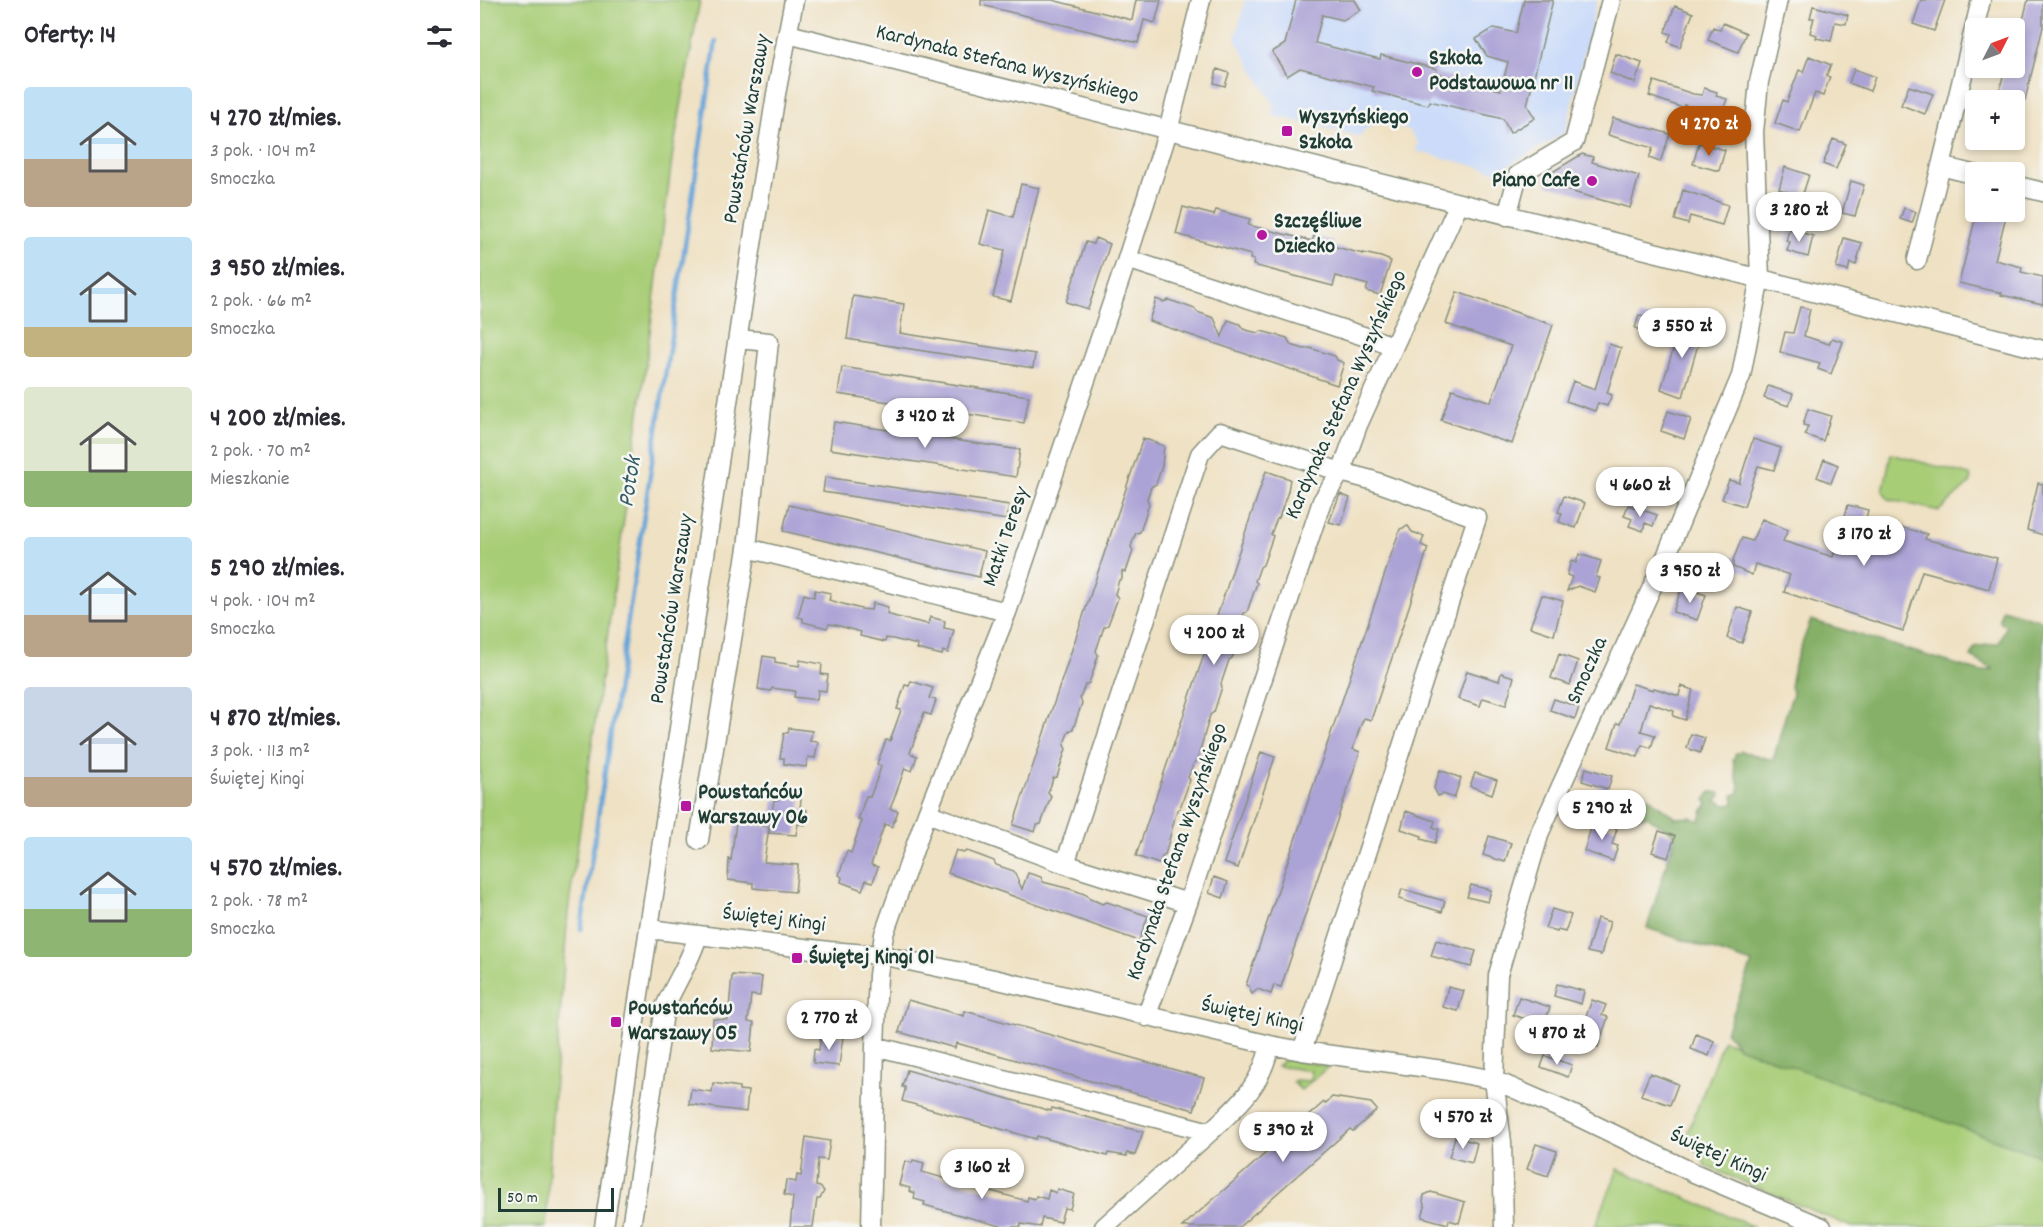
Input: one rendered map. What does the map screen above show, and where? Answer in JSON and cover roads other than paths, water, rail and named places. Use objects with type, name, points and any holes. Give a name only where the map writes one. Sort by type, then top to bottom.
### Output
[{"type":"street","name":"Powstańców Warszawy","points":[[604,1227],[738,339],[776,94],[794,0]]},
{"type":"street","name":"Matki Teresy","points":[[871,1227],[878,975],[884,934],[927,813],[1007,612],[1168,131],[1201,0]]},
{"type":"street","points":[[1507,216],[1518,175],[1574,142],[1611,0]]},
{"type":"street","name":"Smoczka","points":[[1504,1227],[1502,1142],[1494,1080],[1498,975],[1540,832],[1665,559],[1741,376],[1760,278],[1754,132],[1759,81],[1778,0]]},
{"type":"street","points":[[1917,260],[1981,0]]},
{"type":"street","name":"Kardynała Stefana Wyszyńskiego","points":[[788,34],[2043,350]]},
{"type":"street","points":[[1941,166],[1965,172]]},
{"type":"street","points":[[2025,188],[2043,192]]},
{"type":"street","name":"Kardynała Stefana Wyszyńskiego","points":[[1146,1017],[1188,903],[1322,501],[1341,472],[1358,425],[1459,203]]},
{"type":"street","points":[[1126,259],[1394,346]]},
{"type":"street","points":[[699,840],[747,548],[769,342],[738,339]]},
{"type":"street","points":[[1065,864],[1200,454],[1220,432],[1371,480],[1477,518],[1302,1051]]},
{"type":"street","points":[[747,548],[1007,612]]},
{"type":"street","points":[[927,813],[1065,864],[1188,903]]},
{"type":"street","name":"Świętej Kingi","points":[[649,929],[881,956],[994,979],[1270,1045],[1443,1070],[1494,1080],[1568,1112],[1694,1173],[1822,1227]]},
{"type":"street","points":[[631,1227],[665,1007],[673,987],[694,951],[698,935]]},
{"type":"street","points":[[1104,1227],[1239,1105],[1263,1070],[1270,1045]]},
{"type":"street","points":[[875,1046],[1210,1132]]},
{"type":"waterway","name":"Potok","points":[[581,929],[716,41]]},
{"type":"place","name":"Szkoła Podstawowa nr 11","points":[[1417,72]]},
{"type":"place","name":"Wyszyńskiego Szkoła","points":[[1287,131]]},
{"type":"place","name":"Piano Cafe","points":[[1592,181]]},
{"type":"place","name":"Szczęśliwe Dziecko","points":[[1262,235]]},
{"type":"place","name":"Powstańców Warszawy 06","points":[[686,806]]},
{"type":"place","name":"Świętej Kingi 01","points":[[797,958]]},
{"type":"place","name":"Powstańców Warszawy 05","points":[[616,1022]]}]
